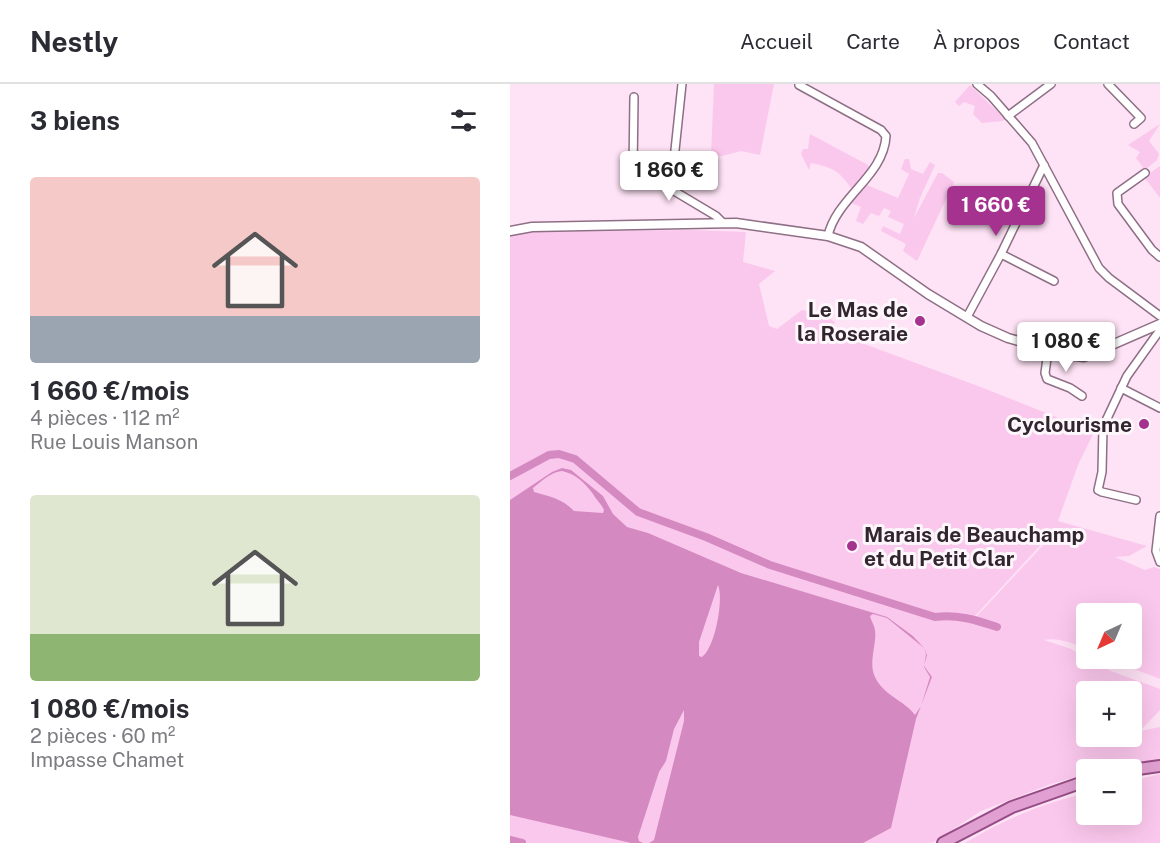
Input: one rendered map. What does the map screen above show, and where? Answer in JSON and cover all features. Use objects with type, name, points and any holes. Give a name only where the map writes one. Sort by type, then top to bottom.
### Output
[{"type":"main road","points":[[1142,768],[1160,766]]},
{"type":"main road","points":[[943,843],[1012,807],[1076,785]]},
{"type":"street","points":[[671,188],[682,84]]},
{"type":"street","points":[[977,84],[991,96],[1032,143],[1099,268],[1160,316]]},
{"type":"street","points":[[986,84],[991,96]]},
{"type":"street","points":[[1008,116],[1051,84]]},
{"type":"street","points":[[1108,84],[1141,118],[1134,124]]},
{"type":"street","points":[[799,85],[881,130],[886,136],[875,166],[833,220],[828,236]]},
{"type":"street","points":[[634,97],[629,169],[671,188],[716,216],[723,223]]},
{"type":"street","points":[[967,317],[1001,254],[1044,165]]},
{"type":"street","points":[[1145,173],[1117,194],[1116,198],[1152,250],[1160,257]]},
{"type":"street","points":[[510,231],[532,227],[723,223],[747,224],[828,236],[861,247],[928,294],[1008,338],[1048,351],[1084,357],[1160,324]]},
{"type":"street","points":[[1001,254],[1054,281]]},
{"type":"street","points":[[1136,500],[1098,490],[1102,472],[1103,427],[1121,388],[1160,330]]},
{"type":"street","points":[[1048,351],[1045,373],[1047,379],[1070,388],[1082,396]]},
{"type":"street","points":[[1121,388],[1160,408]]},
{"type":"street","points":[[1160,516],[1156,551],[1160,562]]},
{"type":"shaded area","points":[[714,84],[774,84],[760,155],[741,151],[722,156],[711,155]]},
{"type":"shaded area","points":[[970,85],[1004,118],[1003,121],[982,123],[973,114],[975,106],[964,102],[959,106],[955,102]]},
{"type":"shaded area","points":[[1160,124],[1149,141],[1159,154],[1157,160],[1145,170],[1136,158],[1140,152],[1128,145]]},
{"type":"shaded area","points":[[810,134],[868,165],[869,170],[852,189],[839,174],[830,168],[811,163],[809,170],[801,154],[803,149],[808,149]]},
{"type":"shaded area","points":[[905,159],[909,159],[911,169],[923,174],[930,162],[935,165],[914,218],[938,173],[942,173],[954,182],[917,261],[903,251],[906,244],[881,231],[883,226],[900,234],[904,224],[888,217],[891,211],[884,208],[879,216],[871,213],[863,224],[856,221],[861,207],[851,203],[867,185],[898,198],[909,174],[901,169]]},
{"type":"shaded area","points":[[1160,166],[1160,198],[1144,177]]},
{"type":"shaded area","points":[[690,230],[746,232],[743,262],[775,271],[759,284],[769,326],[777,329],[802,310],[821,313],[835,322],[832,332],[1094,432],[1078,465],[1058,521],[1147,546],[1129,556],[1115,557],[1145,570],[1154,567],[1160,569],[1160,679],[1134,669],[1142,669],[1142,603],[1076,603],[1076,645],[1055,639],[1044,640],[1076,652],[1076,669],[1107,669],[1138,681],[1076,681],[1076,747],[1142,747],[1142,731],[1160,727],[1160,759],[1142,762],[1142,759],[1076,759],[1076,777],[981,811],[932,843],[510,843],[510,235],[534,232]],"holes":[[[1047,538],[1064,544],[1048,540],[975,616]]]},
{"type":"shaded area","points":[[562,468],[571,470],[603,496],[613,514],[627,527],[648,533],[741,573],[887,617],[913,636],[924,648],[887,618],[873,614],[870,616],[875,630],[872,666],[875,677],[884,689],[915,715],[921,706],[891,828],[863,843],[649,843],[654,840],[684,721],[684,710],[674,729],[666,761],[659,772],[638,837],[643,843],[631,843],[510,815],[510,500],[552,472]],"holes":[[[562,471],[572,474],[590,490],[604,510],[603,513],[574,511],[560,501],[534,492],[533,488],[543,480]],[[718,585],[720,601],[717,623],[711,644],[702,657],[699,656],[699,642]]]},
{"type":"shaded area","points":[[924,666],[932,677],[921,705],[930,677]]},
{"type":"shaded area","points":[[1142,682],[1160,689],[1160,710],[1142,729]]},
{"type":"shaded area","points":[[1160,774],[1160,843],[965,843],[1024,813],[1076,796],[1076,825],[1142,825],[1142,778]]},
{"type":"waterway","points":[[510,476],[549,455],[559,454],[575,459],[638,512],[706,537],[770,565],[935,617],[959,617],[997,627]]},
{"type":"waterway","points":[[510,840],[522,843]]},
{"type":"place","name":"Le Mas de la Roseraie","points":[[920,321]]},
{"type":"place","name":"Cyclourisme","points":[[1144,424]]},
{"type":"place","name":"Marais de Beauchamp et du Petit Clar","points":[[852,546]]}]
